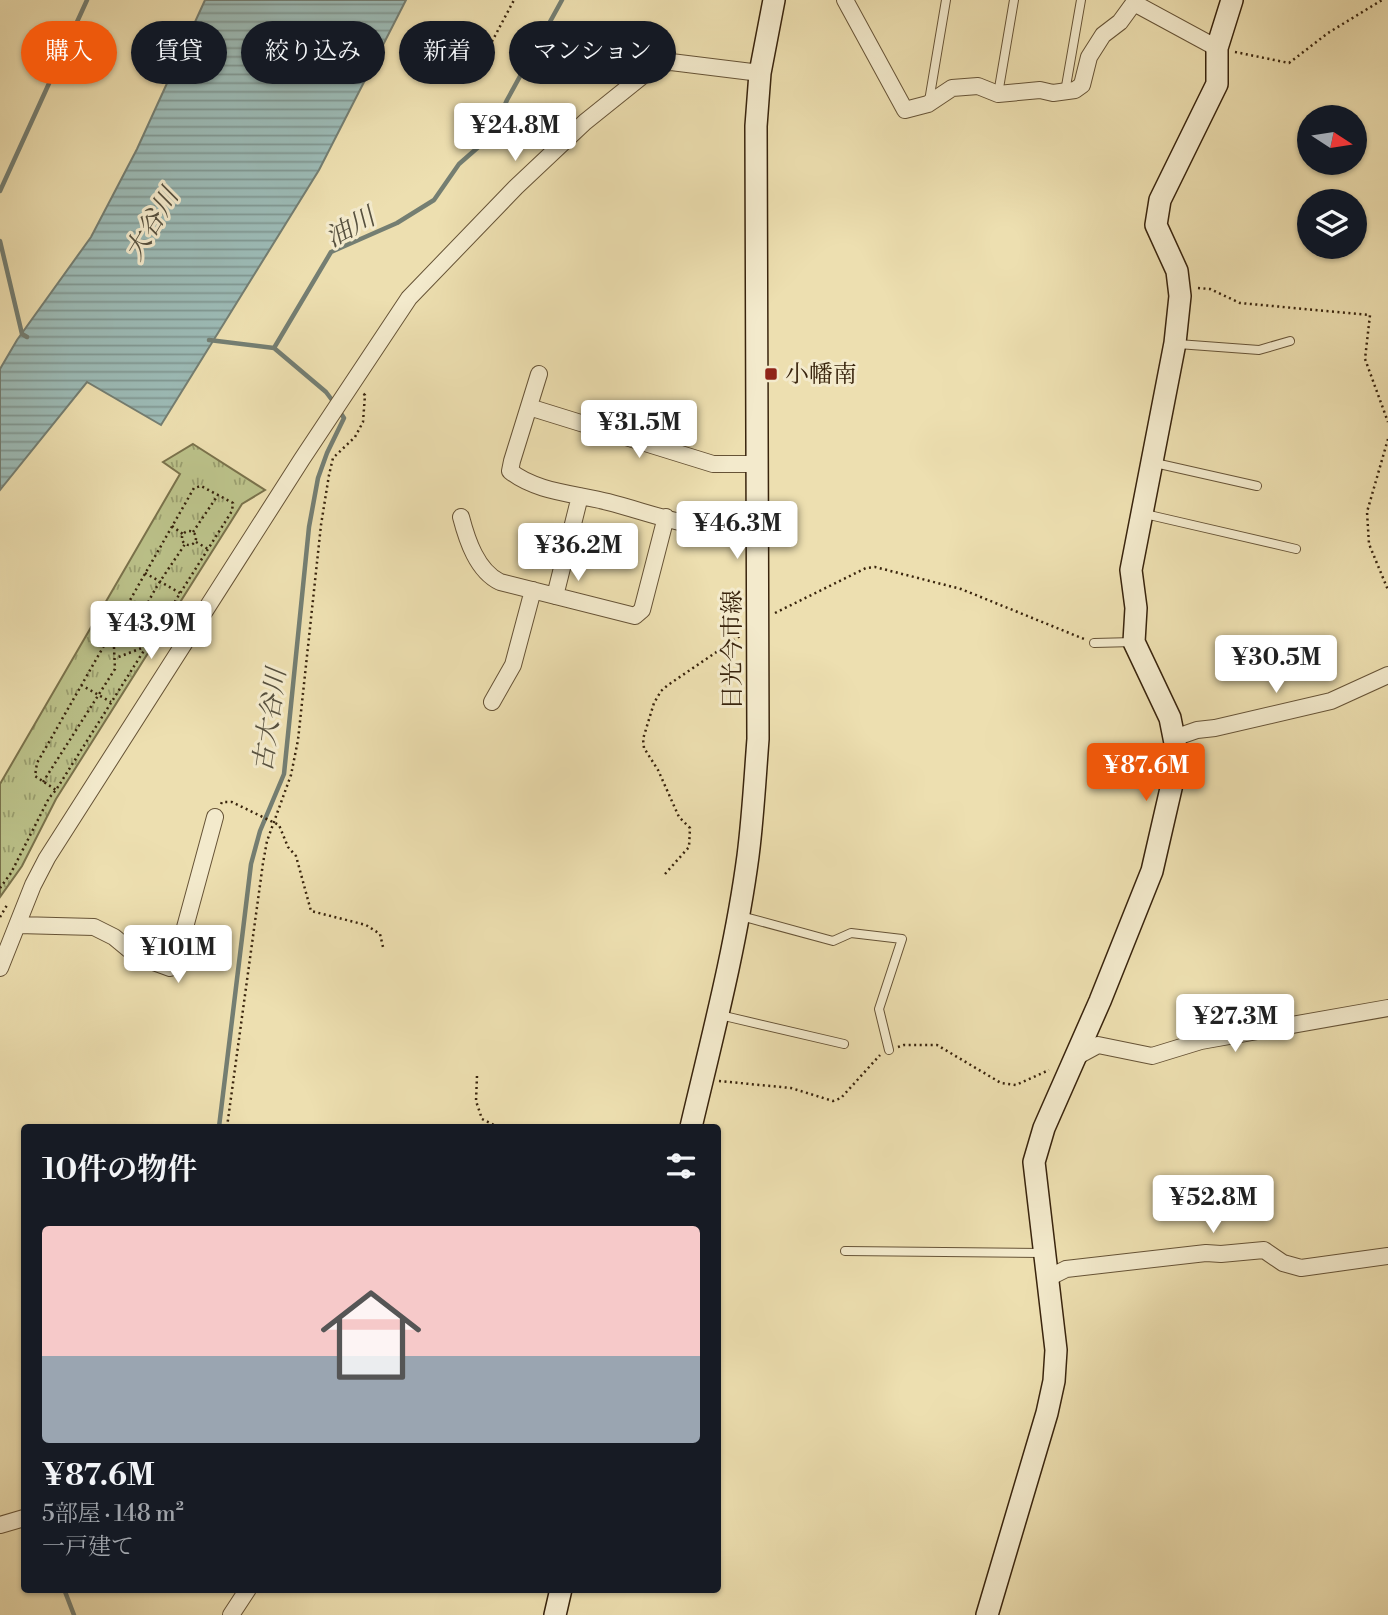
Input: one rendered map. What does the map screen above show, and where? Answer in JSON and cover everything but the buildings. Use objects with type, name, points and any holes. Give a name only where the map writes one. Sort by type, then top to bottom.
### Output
[{"type":"street","name":"日光今市線","points":[[692,1124],[748,858],[757,751],[756,126],[760,73],[774,0]]},
{"type":"street","points":[[845,0],[905,110],[928,104],[951,88],[978,86],[998,94],[1040,90],[1053,93],[1065,92],[1082,85],[1089,57],[1103,35],[1120,22],[1135,2],[1217,48]]},
{"type":"street","points":[[987,1615],[1054,1381],[1056,1349],[1034,1162],[1044,1128],[1152,871],[1178,758],[1170,718],[1134,642],[1136,608],[1131,570],[1175,343],[1180,296],[1177,271],[1156,225],[1160,200],[1217,84],[1217,48],[1232,0]]},
{"type":"street","points":[[0,968],[33,885],[47,858],[347,389],[409,298],[516,187],[585,122],[656,65],[671,62],[760,73]]},
{"type":"street","points":[[539,374],[510,471],[517,477],[552,489],[702,527],[758,528]]},
{"type":"street","points":[[529,407],[713,464],[757,464]]},
{"type":"street","points":[[555,596],[580,496]]},
{"type":"street","points":[[461,517],[466,537],[489,577],[635,615],[642,610],[666,517]]},
{"type":"street","points":[[492,702],[513,665],[533,590]]},
{"type":"street","points":[[1174,737],[1331,701],[1388,675]]},
{"type":"street","points":[[18,925],[94,927],[114,937],[137,956],[170,968],[175,964],[215,817]]},
{"type":"street","points":[[1074,1058],[1098,1045],[1152,1056],[1201,1041],[1388,1008]]},
{"type":"street","points":[[1046,1279],[1066,1269],[1206,1252],[1221,1254],[1264,1250],[1283,1263],[1301,1268],[1388,1256]]},
{"type":"street","points":[[0,1525],[21,1519]]},
{"type":"street","points":[[231,1615],[245,1593]]},
{"type":"street","points":[[555,1615],[560,1593]]},
{"type":"lane","points":[[928,104],[946,0]]},
{"type":"lane","points":[[998,94],[1014,0]]},
{"type":"lane","points":[[1065,92],[1081,0]]},
{"type":"lane","points":[[1175,343],[1259,350],[1290,341]]},
{"type":"lane","points":[[1152,462],[1257,486]]},
{"type":"lane","points":[[1142,513],[1296,549]]},
{"type":"lane","points":[[1094,643],[1134,642]]},
{"type":"lane","points":[[738,915],[833,941],[850,933],[902,939],[879,1009],[889,1050]]},
{"type":"lane","points":[[717,1014],[844,1044]]},
{"type":"lane","points":[[845,1251],[1043,1253]]},
{"type":"path","points":[[495,36],[514,0]]},
{"type":"path","points":[[1217,48],[1289,63],[1318,39],[1382,0]]},
{"type":"path","points":[[1179,287],[1210,289],[1240,303],[1370,315],[1365,359],[1388,422]]},
{"type":"path","points":[[227,1124],[267,841],[291,775],[298,740],[321,525],[329,475],[333,458],[355,437],[363,422],[365,395],[347,389]]},
{"type":"path","points":[[1388,439],[1367,512],[1369,544],[1388,590]]},
{"type":"path","points":[[0,888],[11,873],[49,798],[56,790],[208,549],[232,510],[233,503],[201,486],[194,488],[37,763],[35,776],[56,790]]},
{"type":"path","points":[[208,549],[195,541],[193,532],[218,495]]},
{"type":"path","points":[[172,526],[183,534]]},
{"type":"path","points":[[183,534],[193,532]]},
{"type":"path","points":[[183,534],[182,540],[185,544]]},
{"type":"path","points":[[185,544],[195,541]]},
{"type":"path","points":[[147,646],[144,611],[185,544]]},
{"type":"path","points":[[802,599],[866,568],[875,567],[961,589],[1094,643]]},
{"type":"path","points":[[145,573],[180,593]]},
{"type":"path","points":[[113,627],[143,618]]},
{"type":"path","points":[[43,782],[115,670],[113,627]]},
{"type":"path","points":[[116,658],[147,646]]},
{"type":"path","points":[[665,874],[689,847],[690,828],[685,825],[673,806],[658,770],[644,748],[643,740],[654,703],[661,691],[712,653]]},
{"type":"path","points":[[81,685],[111,702]]},
{"type":"path","points":[[215,817],[222,802],[232,802],[274,821],[279,825],[288,847],[296,856],[311,911],[366,925],[380,934],[383,947]]},
{"type":"path","points":[[11,873],[16,876]]},
{"type":"path","points":[[702,1079],[791,1088],[833,1101],[841,1098],[881,1053],[904,1045],[937,1045],[1001,1083],[1016,1085],[1074,1058]]},
{"type":"path","points":[[477,1076],[476,1101],[482,1119],[487,1124]]},
{"type":"green space","points":[[193,444],[265,490],[242,504],[56,799],[22,866],[0,897],[0,784],[180,474],[163,462]]},
{"type":"water","name":"大谷川","points":[[205,0],[406,0],[385,41],[385,21],[241,21],[241,84],[363,84],[319,170],[161,425],[87,382],[0,490],[0,369],[17,340],[91,237],[137,149],[167,84],[227,84],[227,21],[195,21]]},
{"type":"waterway","points":[[0,191],[87,0]]},
{"type":"waterway","name":"油川","points":[[274,348],[331,252],[397,223],[434,200],[459,164],[491,136],[507,100],[562,0]]},
{"type":"waterway","points":[[0,241],[22,334],[27,337]]},
{"type":"waterway","name":"油川","points":[[209,340],[274,348]]},
{"type":"waterway","name":"古大谷川","points":[[274,348],[326,392],[335,404]]},
{"type":"waterway","name":"古大谷川","points":[[219,1124],[251,864],[260,831],[284,774],[309,527],[318,478],[344,418],[340,412]]},
{"type":"waterway","name":"古大谷川","points":[[66,1593],[74,1615]]},
{"type":"place","name":"小幡南","points":[[771,374]]}]
